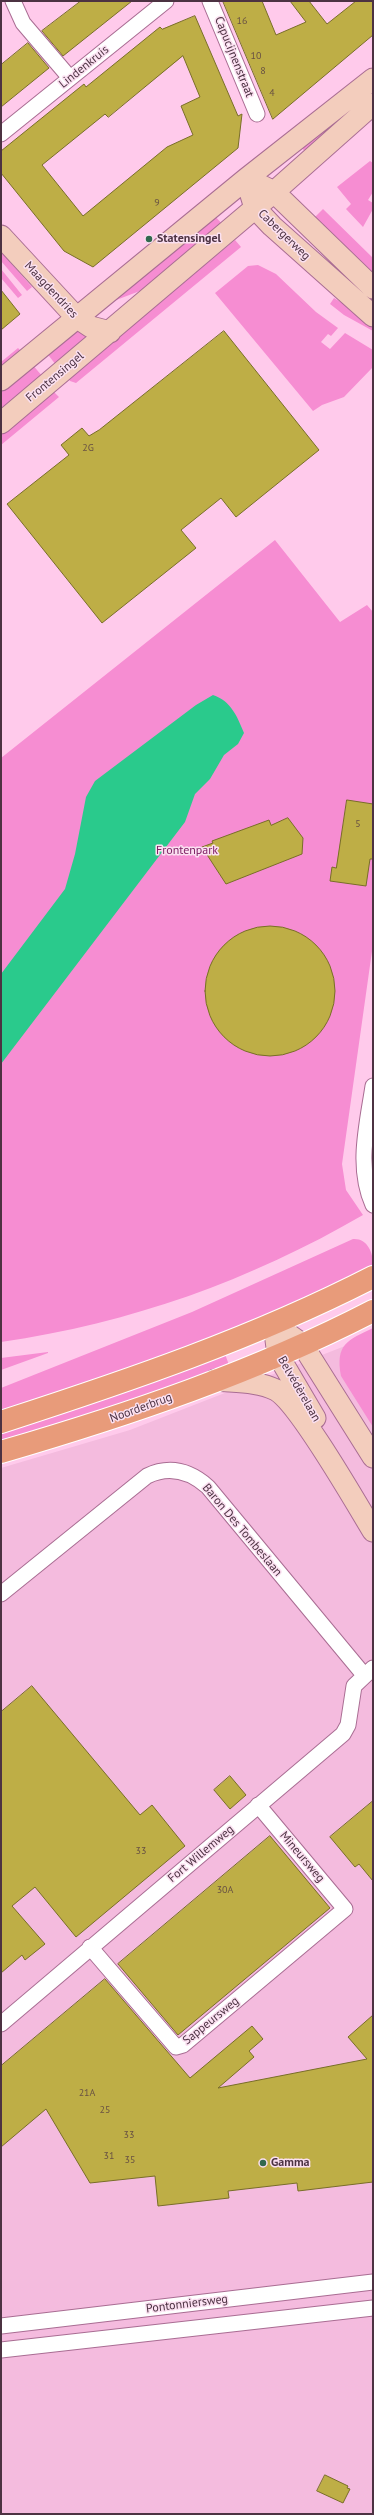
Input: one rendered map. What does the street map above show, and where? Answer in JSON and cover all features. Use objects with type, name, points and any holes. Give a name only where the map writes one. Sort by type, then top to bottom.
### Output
[{"type":"main road","points":[[1,380],[76,317],[373,78]]},
{"type":"main road","points":[[110,332],[274,192],[373,104]]},
{"type":"main road","name":"Cabergerweg","points":[[246,179],[274,192],[373,288]]},
{"type":"main road","name":"Cabergerweg","points":[[246,179],[255,208],[272,226],[373,316]]},
{"type":"main road","name":"Maagdendries","points":[[1,236],[76,317],[91,327],[110,332]]},
{"type":"main road","name":"Frontensingel","points":[[1,423],[110,332]]},
{"type":"main road","points":[[1,1422],[200,1354],[274,1325],[333,1298],[373,1277]]},
{"type":"main road","name":"Noorderbrug","points":[[1,1452],[84,1428],[216,1380],[348,1324],[373,1310]]},
{"type":"main road","name":"Belvédèrelaan","points":[[274,1325],[302,1344],[373,1457]]},
{"type":"main road","name":"Belvédèrelaan","points":[[274,1325],[278,1355],[373,1510]]},
{"type":"main road","points":[[216,1380],[270,1388],[284,1397],[309,1430],[373,1531]]},
{"type":"street","points":[[13,1],[23,23],[70,78]]},
{"type":"street","name":"Lindenkruis","points":[[1,134],[166,1]]},
{"type":"street","name":"Capucijnenstraat","points":[[210,1],[257,114]]},
{"type":"street","points":[[373,1086],[363,1164],[364,1179],[373,1205]]},
{"type":"street","name":"Baron Des Tombeslaan","points":[[1,1594],[147,1476],[166,1470],[179,1470],[190,1474],[208,1487],[368,1672]]},
{"type":"street","name":"Fort Willemweg","points":[[1,2024],[343,1734],[348,1725],[354,1686],[368,1672]]},
{"type":"street","name":"Mineursweg","points":[[258,1805],[345,1909]]},
{"type":"street","name":"Sappeursweg","points":[[90,1948],[176,2047],[183,2045],[345,1909]]},
{"type":"street","name":"Pontonniersweg","points":[[1,2326],[373,2282]]},
{"type":"street","name":"Pontonniersweg","points":[[1,2350],[373,2308]]},
{"type":"shaded area","points":[[213,695],[229,705],[236,715],[244,733],[238,744],[224,755],[210,779],[195,794],[185,822],[1,1064],[1,974],[65,889],[75,854],[86,797],[95,781],[196,705]]},
{"type":"shaded area","points":[[373,1332],[373,2514],[1,2514],[1,1468],[130,1430],[345,1346]]},
{"type":"green space","points":[[359,103],[308,155],[302,148]]},
{"type":"green space","points":[[370,161],[373,163],[373,192],[368,200],[373,203],[373,209],[363,227],[346,209],[351,204],[337,187]]},
{"type":"green space","points":[[323,209],[373,258],[373,274],[315,217]]},
{"type":"green space","points":[[212,213],[224,226],[145,289],[111,302]]},
{"type":"green space","points":[[235,240],[241,247],[76,383],[70,381],[68,378]]},
{"type":"green space","points":[[1,252],[32,287],[27,291],[1,261]]},
{"type":"green space","points":[[258,265],[276,274],[316,312],[338,328],[331,336],[328,334],[321,342],[330,349],[345,333],[373,350],[373,367],[344,397],[322,405],[313,411],[215,293],[248,266]]},
{"type":"green space","points":[[1,269],[22,295],[18,298],[1,278]]},
{"type":"green space","points":[[334,298],[359,313],[373,325],[373,331],[344,315],[330,304]]},
{"type":"green space","points":[[77,326],[88,338],[56,365],[46,352]]},
{"type":"green space","points":[[18,348],[24,354],[1,375],[1,362]]},
{"type":"green space","points":[[31,363],[43,377],[1,412],[1,387]]},
{"type":"green space","points":[[53,391],[59,397],[1,445],[1,434]]},
{"type":"green space","name":"Frontenpark","points":[[275,540],[340,622],[367,605],[373,612],[373,944],[342,1164],[346,1190],[363,1215],[320,1239],[277,1260],[188,1296],[143,1311],[96,1323],[49,1334],[1,1342],[1,758]]},
{"type":"green space","points":[[353,1239],[358,1239],[365,1243],[372,1255],[373,1264],[317,1295],[144,1364],[1,1413],[1,1388],[192,1312]]},
{"type":"green space","points":[[373,1328],[373,1427],[341,1376],[340,1357],[345,1344]]},
{"type":"green space","points":[[48,1353],[1,1370],[1,1358]]},
{"type":"green space","points":[[225,1354],[229,1365],[114,1407],[1,1442],[1,1433],[81,1407]]},
{"type":"building","points":[[81,1],[132,1],[63,56],[42,31]]},
{"type":"building","points":[[223,1],[262,1],[276,35],[306,22],[290,1],[309,1],[327,24],[356,1],[373,1],[373,35],[273,119]]},
{"type":"building","points":[[195,16],[238,116],[242,114],[238,148],[93,267],[64,251],[1,173],[1,151],[84,84],[86,87],[160,27],[162,29]],"holes":[[[183,56],[200,97],[181,106],[193,135],[167,147],[83,216],[42,165],[105,114],[108,117]]]},
{"type":"building","points":[[28,43],[49,68],[1,107],[1,65]]},
{"type":"building","points":[[1,290],[20,314],[1,330]]},
{"type":"building","points":[[224,331],[319,450],[236,517],[221,498],[181,530],[196,548],[102,623],[7,504],[69,455],[61,445],[82,428],[89,436],[99,430]]},
{"type":"building","points":[[347,800],[373,804],[373,859],[370,859],[366,886],[330,881],[332,867],[336,868]]},
{"type":"building","points":[[288,818],[303,838],[302,854],[226,884],[202,847],[213,843],[212,841],[269,820],[271,825]]},
{"type":"building","points":[[270,926],[295,931],[316,945],[330,966],[335,991],[330,1016],[316,1037],[295,1051],[270,1056],[245,1051],[224,1037],[210,1016],[205,991],[210,966],[224,945],[245,931]]},
{"type":"building","points":[[32,1686],[140,1815],[152,1805],[185,1846],[76,1937],[35,1887],[12,1906],[45,1944],[25,1960],[22,1955],[1,1973],[1,1712]]},
{"type":"building","points":[[230,1776],[246,1795],[230,1809],[214,1790]]},
{"type":"building","points":[[373,1801],[373,1881],[359,1864],[355,1867],[330,1837]]},
{"type":"building","points":[[270,1836],[330,1908],[178,2035],[118,1964]]},
{"type":"building","points":[[105,1979],[190,2078],[252,2026],[263,2039],[249,2051],[254,2057],[218,2088],[367,2059],[348,2037],[373,2015],[373,2182],[298,2191],[297,2183],[228,2191],[229,2198],[158,2206],[155,2176],[90,2183],[46,2109],[1,2147],[1,2066]]},
{"type":"building","points":[[325,2475],[348,2486],[347,2488],[350,2489],[343,2503],[317,2491]]},
{"type":"place","name":"Statensingel","points":[[149,239]]},
{"type":"place","name":"Gamma","points":[[263,2163]]}]
